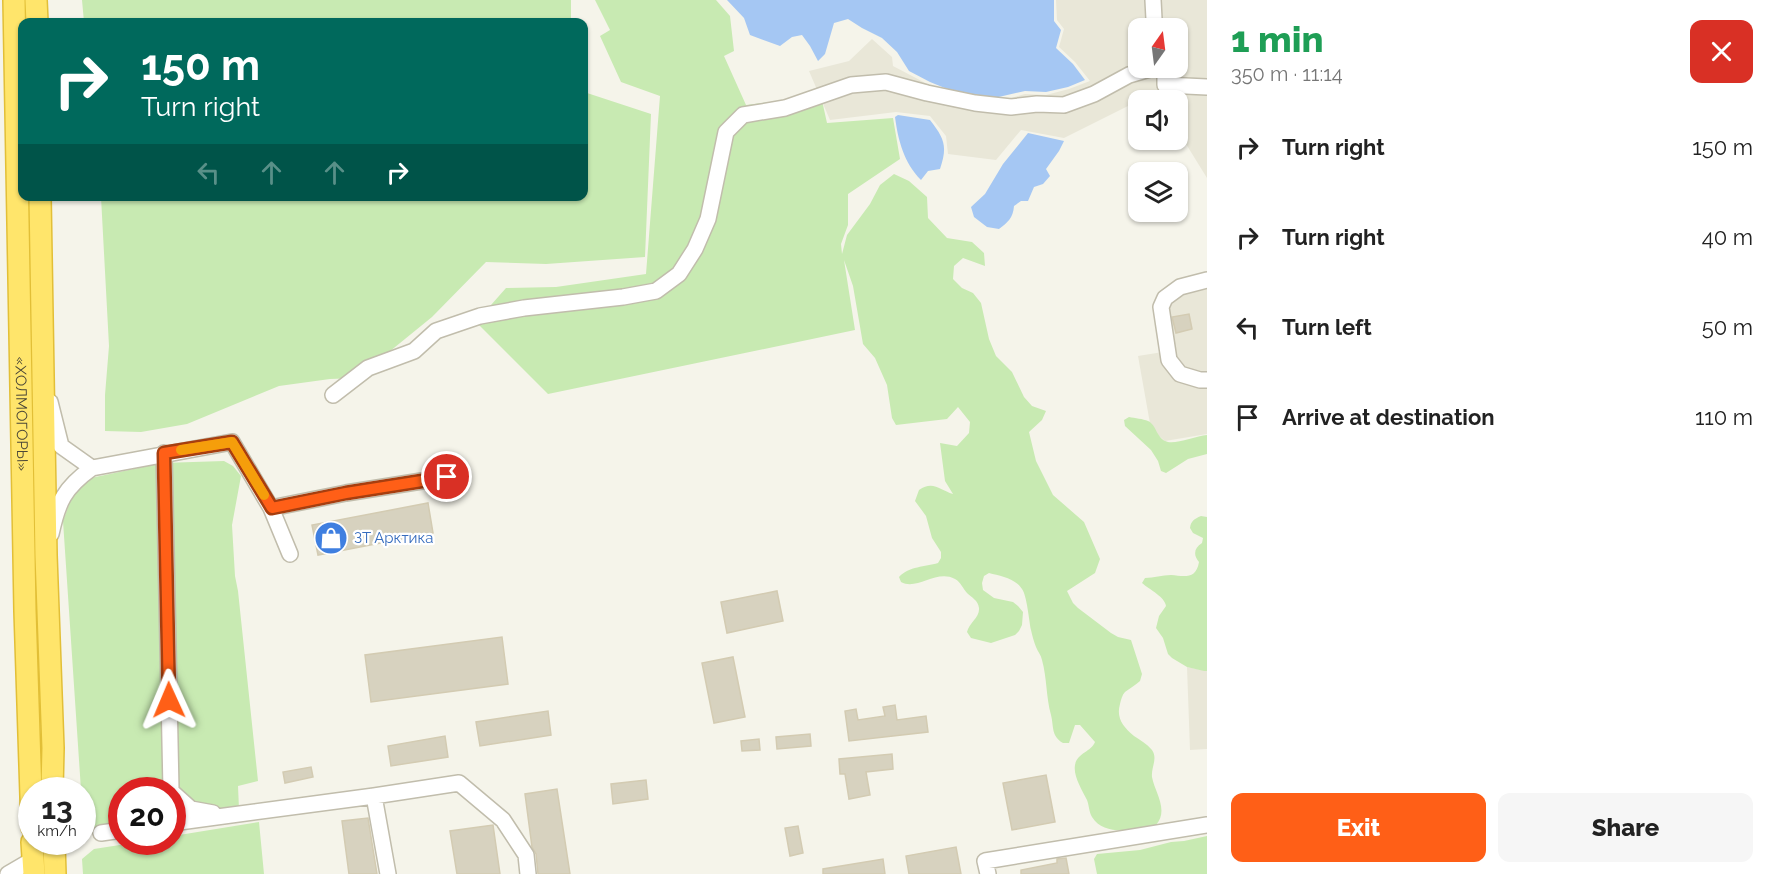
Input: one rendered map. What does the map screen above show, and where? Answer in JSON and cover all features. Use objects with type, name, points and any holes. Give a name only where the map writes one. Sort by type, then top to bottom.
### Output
[{"type":"highway","name":"«ХОЛМОГОРЫ»","points":[[14,0],[30,777]]},
{"type":"highway","points":[[36,0],[37,18]]},
{"type":"highway","name":"«ХОЛМОГОРЫ»","points":[[40,201],[52,777]]},
{"type":"highway","points":[[55,855],[56,874]]},
{"type":"street","points":[[1154,0],[1154,18]]},
{"type":"street","points":[[333,395],[368,368],[414,351],[436,331],[480,316],[656,291],[679,274],[695,249],[708,219],[726,132],[743,115],[785,108],[851,85],[886,82],[975,103],[1011,107],[1037,104],[1064,105],[1094,94],[1128,75]]},
{"type":"street","points":[[1165,78],[1165,85],[1207,87]]},
{"type":"street","points":[[1207,280],[1180,287],[1165,298],[1161,307],[1169,360],[1180,374],[1207,380]]},
{"type":"street","points":[[43,362],[61,446],[92,468]]},
{"type":"street","points":[[46,555],[54,518],[64,494],[78,478],[92,468],[232,442],[272,508],[290,554]]},
{"type":"street","points":[[164,453],[172,777]]},
{"type":"street","points":[[272,508],[346,493],[447,477]]},
{"type":"street","points":[[186,821],[459,783],[503,820],[526,855],[528,874]]},
{"type":"street","points":[[374,796],[388,874]]},
{"type":"street","points":[[186,804],[191,809],[228,816]]},
{"type":"street","points":[[988,874],[985,861],[1207,825]]},
{"type":"street","points":[[101,833],[108,832]]},
{"type":"street","points":[[8,874],[33,859]]},
{"type":"shaded area","points":[[1056,0],[1207,0],[1207,178],[1188,147],[1188,90],[1128,90],[1128,106],[1064,138],[1021,130],[996,160],[948,154],[946,136],[930,116],[896,112],[830,120],[809,71],[849,61],[872,39],[892,57],[893,66],[933,87],[994,103],[1025,94],[1046,95],[1090,81],[1059,47],[1064,29],[1057,20]]},
{"type":"shaded area","points":[[1207,277],[1207,434],[1165,441],[1151,429],[1138,356],[1175,350],[1161,294]]},
{"type":"shaded area","points":[[1187,667],[1207,671],[1207,749],[1190,750]]},
{"type":"green space","points":[[82,0],[571,0],[571,18],[84,18]]},
{"type":"green space","points":[[595,0],[716,0],[730,16],[734,51],[724,56],[746,105],[821,96],[827,123],[893,118],[900,159],[848,194],[848,225],[841,244],[842,254],[847,235],[870,204],[880,185],[894,174],[909,181],[927,197],[928,218],[947,238],[972,242],[984,253],[985,266],[963,258],[954,266],[953,279],[962,288],[973,293],[981,303],[989,339],[996,356],[1012,372],[1024,397],[1032,406],[1046,411],[1042,420],[1029,432],[1036,461],[1053,495],[1084,522],[1100,559],[1095,573],[1067,591],[1078,608],[1111,633],[1131,640],[1142,674],[1140,681],[1123,695],[1119,714],[1121,722],[1127,729],[1154,753],[1152,777],[1161,807],[1160,819],[1156,825],[1131,830],[1113,830],[1098,824],[1092,817],[1077,778],[1075,765],[1078,758],[1095,742],[1080,725],[1075,725],[1069,743],[1063,743],[1055,734],[1042,660],[1032,636],[1025,597],[1019,585],[998,575],[989,573],[984,576],[983,590],[994,598],[1013,602],[1023,612],[1022,625],[1015,635],[991,643],[971,638],[967,632],[979,608],[976,601],[957,580],[941,577],[914,584],[901,582],[899,577],[903,573],[938,563],[941,558],[941,552],[932,538],[926,516],[915,501],[919,490],[928,486],[953,494],[945,481],[940,443],[957,446],[969,433],[970,422],[958,407],[947,419],[896,425],[892,418],[887,385],[875,358],[863,344],[853,286],[844,260],[855,330],[548,394],[476,322],[506,288],[556,287],[646,274],[660,96],[621,82],[600,36],[610,30]]},
{"type":"green space","points":[[588,93],[651,114],[645,257],[546,264],[486,262],[432,317],[357,378],[279,386],[187,424],[141,432],[105,431],[109,346],[101,201],[588,201]]},
{"type":"green space","points":[[1129,417],[1148,421],[1161,438],[1168,442],[1207,435],[1207,454],[1188,459],[1166,473],[1161,471],[1151,450],[1125,426],[1124,420]]},
{"type":"green space","points":[[224,461],[233,466],[241,476],[232,525],[235,576],[258,781],[238,786],[239,809],[186,817],[186,777],[108,777],[108,828],[96,830],[96,777],[80,777],[63,521],[74,491],[86,479],[162,463]]},
{"type":"green space","points":[[1201,516],[1207,517],[1207,671],[1187,667],[1168,654],[1163,638],[1156,628],[1159,616],[1166,606],[1165,603],[1142,583],[1145,578],[1168,575],[1189,576],[1195,572],[1199,562],[1195,552],[1203,538],[1193,533],[1190,528],[1193,520]]},
{"type":"green space","points":[[259,822],[264,874],[83,874],[82,859],[87,855],[96,855],[96,849],[108,847],[108,855],[186,855],[186,834]]},
{"type":"green space","points":[[1207,836],[1207,874],[1097,874],[1094,859],[1097,854],[1140,850]]},
{"type":"water","points":[[727,0],[1054,0],[1054,21],[1061,30],[1056,48],[1073,64],[1085,80],[1046,92],[1025,91],[990,99],[967,97],[909,71],[897,52],[882,38],[848,19],[834,23],[825,54],[818,61],[802,35],[792,37],[780,46],[750,35],[744,18]]},
{"type":"water","points":[[898,115],[930,120],[941,137],[944,154],[940,169],[928,171],[921,180],[910,166],[903,151],[895,117]]},
{"type":"water","points":[[1028,133],[1064,141],[1046,169],[1050,176],[1043,184],[1034,187],[1028,201],[1021,201],[1014,206],[1011,217],[999,229],[987,227],[974,217],[971,207],[985,194],[1003,164]]},
{"type":"building","points":[[1189,314],[1192,329],[1176,333],[1172,317]]},
{"type":"building","points":[[428,503],[433,533],[318,555],[312,525]]},
{"type":"building","points":[[777,591],[783,621],[727,633],[721,602]]},
{"type":"building","points":[[502,637],[508,684],[371,702],[365,655]]},
{"type":"building","points":[[733,657],[745,717],[714,723],[702,663]]},
{"type":"building","points":[[895,705],[897,720],[926,716],[928,732],[849,741],[845,711],[856,709],[858,720],[885,716],[883,707]]},
{"type":"building","points":[[548,711],[551,735],[480,746],[476,722]]},
{"type":"building","points":[[810,734],[811,746],[777,749],[776,737]]},
{"type":"building","points":[[445,736],[448,757],[391,766],[388,746]]},
{"type":"building","points":[[759,739],[760,750],[742,751],[741,741]]},
{"type":"building","points":[[892,754],[893,769],[866,772],[870,795],[849,799],[845,774],[840,774],[839,759]]},
{"type":"building","points":[[311,767],[313,777],[285,783],[283,772]]},
{"type":"building","points":[[1046,775],[1055,822],[1012,830],[1003,783]]},
{"type":"building","points":[[646,780],[648,799],[613,804],[611,784]]},
{"type":"building","points":[[557,789],[570,874],[538,874],[525,794]]},
{"type":"building","points":[[368,818],[377,874],[349,874],[342,821]]},
{"type":"building","points":[[493,825],[500,874],[457,874],[450,831]]},
{"type":"building","points":[[798,826],[803,853],[790,856],[785,828]]},
{"type":"building","points":[[956,847],[961,874],[909,874],[906,856]]},
{"type":"building","points":[[1066,858],[1069,874],[1021,874],[1021,870],[1057,863],[1057,859]]},
{"type":"building","points":[[883,859],[885,874],[823,874],[823,869]]},
{"type":"slow traffic","points":[[181,450],[232,442],[264,495]]},
{"type":"place","name":"ЗТ Арктика","points":[[331,538]]},
{"type":"route","points":[[169,700],[164,453],[232,442],[272,508],[346,493],[447,477]]}]
